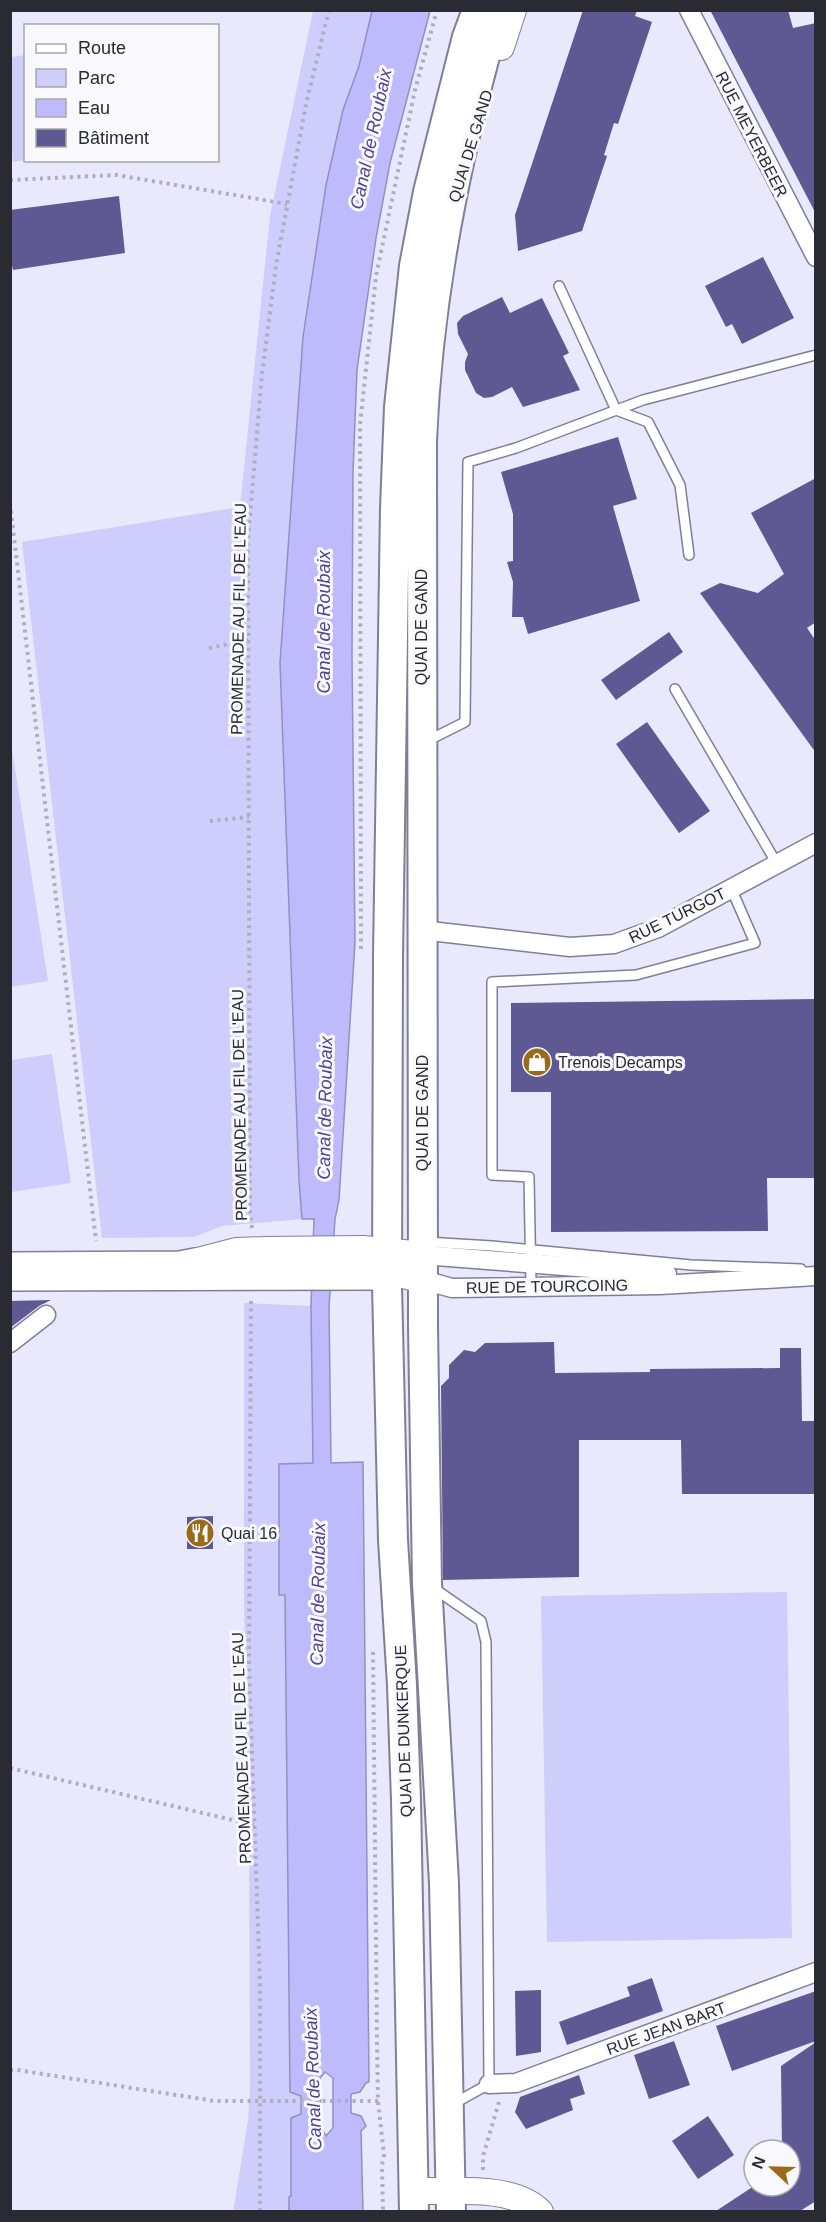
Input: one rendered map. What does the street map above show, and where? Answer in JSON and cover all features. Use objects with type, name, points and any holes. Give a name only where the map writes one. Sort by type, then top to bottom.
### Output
[{"type":"main road","points":[[450,211],[468,116],[498,10]]},
{"type":"main road","name":"QUAI DE GAND","points":[[393,1260],[389,922],[395,508],[399,406],[407,316],[420,231],[473,19]]},
{"type":"main road","name":"QUAI DE GAND","points":[[393,1260],[421,930],[424,398],[429,348],[450,211]]},
{"type":"main road","name":"QUAI DE DUNKERQUE","points":[[393,1260],[427,1583],[444,1883],[451,2202]]},
{"type":"main road","name":"QUAI DE DUNKERQUE","points":[[393,1260],[393,1540],[406,1800],[414,2201]]},
{"type":"street","name":"QUAI DE GAND","points":[[450,211],[513,10]]},
{"type":"street","name":"RUE MEYERBEER","points":[[689,10],[816,257]]},
{"type":"street","name":"RUE TURGOT","points":[[421,930],[570,948],[614,944],[658,928],[816,843]]},
{"type":"street","points":[[10,1272],[145,1270],[204,1261],[236,1251],[261,1261],[393,1260]]},
{"type":"street","name":"RUE DE TOURCOING","points":[[393,1260],[529,1256],[731,1280]]},
{"type":"street","name":"RUE DE TOURCOING","points":[[393,1260],[452,1288],[660,1285],[816,1276]]},
{"type":"street","points":[[10,1343],[46,1315]]},
{"type":"street","name":"RUE JEAN BART","points":[[489,2084],[516,2083],[816,1972]]},
{"type":"street","points":[[414,2201],[451,2202],[482,2192],[505,2193],[519,2197],[540,2211]]},
{"type":"lane","points":[[559,286],[616,410],[648,422],[675,474],[680,485],[689,555]]},
{"type":"lane","points":[[421,744],[465,722],[468,462],[516,448],[643,400],[816,355]]},
{"type":"lane","points":[[675,689],[777,864]]},
{"type":"lane","points":[[531,1286],[529,1178],[492,1175],[492,982],[636,975],[755,944],[731,888]]},
{"type":"lane","points":[[10,1257],[179,1256],[237,1241],[261,1261]]},
{"type":"lane","points":[[529,1256],[816,1270]]},
{"type":"lane","points":[[10,1286],[261,1261],[393,1260]]},
{"type":"lane","points":[[427,1583],[481,1621],[486,1642],[489,2084],[448,2107]]},
{"type":"path","name":"PROMENADE AU FIL DE L'EAU","points":[[260,2211],[260,1983],[249,1667],[249,1313],[261,1261],[250,1214],[248,540],[262,374],[287,204],[306,104],[329,10]]},
{"type":"path","points":[[10,180],[117,175],[287,204]]},
{"type":"path","points":[[10,503],[96,1248]]},
{"type":"path","points":[[210,648],[248,640]]},
{"type":"path","points":[[210,821],[249,817]]},
{"type":"path","points":[[373,1652],[378,2101],[384,2155],[382,2165],[383,2211]]},
{"type":"path","points":[[10,1768],[254,1825]]},
{"type":"path","points":[[10,2070],[215,2102],[378,2101]]},
{"type":"path","points":[[482,2192],[483,2156],[496,2108],[506,2091],[516,2083]]},
{"type":"green space","points":[[313,11],[372,11],[359,66],[343,110],[326,185],[303,337],[280,663],[302,1219],[222,1226],[194,1237],[102,1238],[22,542],[240,507],[270,216]]},
{"type":"green space","points":[[24,55],[24,160],[13,162],[10,142],[11,57]]},
{"type":"green space","points":[[10,736],[48,981],[11,987],[10,987]]},
{"type":"green space","points":[[52,1054],[71,1183],[11,1192],[11,1060]]},
{"type":"green space","points":[[244,1303],[311,1306],[313,1463],[279,1464],[280,1595],[285,1595],[293,2094],[301,2096],[302,2114],[291,2196],[289,2197],[289,2211],[233,2212],[248,2121],[250,2087],[249,1815],[244,1605]]},
{"type":"green space","points":[[787,1592],[792,1938],[547,1942],[541,1596]]},
{"type":"water","name":"Canal de Roubaix","points":[[372,11],[430,11],[390,163],[376,238],[357,370],[353,472],[355,942],[339,1200],[335,1219],[329,1307],[331,1463],[363,1462],[369,2082],[360,2092],[351,2094],[351,2113],[361,2116],[366,2126],[361,2131],[363,2211],[289,2211],[291,2118],[301,2114],[301,2096],[290,2092],[285,1595],[279,1595],[279,1464],[313,1463],[311,1306],[314,1219],[302,1219],[299,1180],[280,663],[303,337],[326,185],[343,110],[359,66]],"holes":[[[325,2072],[333,2078],[333,2128],[326,2136],[321,2128],[320,2078]]]},
{"type":"building","points":[[583,10],[637,10],[635,16],[652,22],[618,124],[614,123],[604,155],[607,156],[582,231],[518,251],[515,215]]},
{"type":"building","points":[[710,10],[788,10],[793,28],[816,23],[816,214]]},
{"type":"building","points":[[119,196],[125,253],[13,270],[10,257],[10,210]]},
{"type":"building","points":[[763,257],[794,318],[742,344],[732,324],[726,327],[705,286]]},
{"type":"building","points":[[502,297],[510,313],[542,298],[569,353],[563,356],[580,390],[523,407],[512,387],[492,397],[484,398],[476,393],[465,370],[468,354],[458,334],[457,323],[463,316]]},
{"type":"building","points":[[618,437],[637,499],[613,506],[640,601],[528,634],[523,617],[512,617],[513,582],[507,562],[513,561],[513,514],[501,472]]},
{"type":"building","points":[[816,478],[816,622],[807,628],[816,641],[816,753],[700,593],[720,583],[758,593],[784,574],[751,513]]},
{"type":"building","points":[[669,632],[683,652],[616,700],[601,680]]},
{"type":"building","points":[[647,722],[710,811],[679,833],[616,744]]},
{"type":"building","points":[[816,999],[816,1178],[767,1178],[768,1231],[551,1232],[551,1092],[511,1092],[511,1003]]},
{"type":"building","points":[[51,1300],[39,1306],[10,1328],[10,1301]]},
{"type":"building","points":[[554,1342],[555,1373],[650,1372],[650,1369],[780,1368],[780,1348],[801,1348],[802,1421],[816,1421],[816,1494],[682,1494],[681,1440],[579,1440],[579,1577],[443,1580],[441,1386],[449,1378],[449,1365],[464,1350],[475,1352],[485,1343]]},
{"type":"building","name":"Quai 16","points":[[213,1516],[213,1549],[187,1549],[187,1517]]},
{"type":"building","points":[[652,1978],[663,2011],[567,2045],[559,2022],[630,1996],[627,1987]]},
{"type":"building","points":[[541,1990],[541,2052],[516,2056],[515,1991]]},
{"type":"building","points":[[816,1991],[816,2041],[732,2071],[716,2026]]},
{"type":"building","points":[[674,2041],[690,2085],[649,2099],[634,2055]]},
{"type":"building","points":[[816,2042],[816,2201],[800,2211],[716,2211],[742,2194],[742,2198],[802,2198],[802,2138],[782,2138],[781,2066]]},
{"type":"building","points":[[579,2075],[585,2094],[570,2099],[573,2110],[526,2129],[515,2112],[520,2097]]},
{"type":"building","points":[[708,2116],[734,2155],[698,2179],[672,2141]]},
{"type":"place","name":"Trenois Decamps","points":[[537,1062]]},
{"type":"place","name":"Quai 16","points":[[200,1533]]}]
